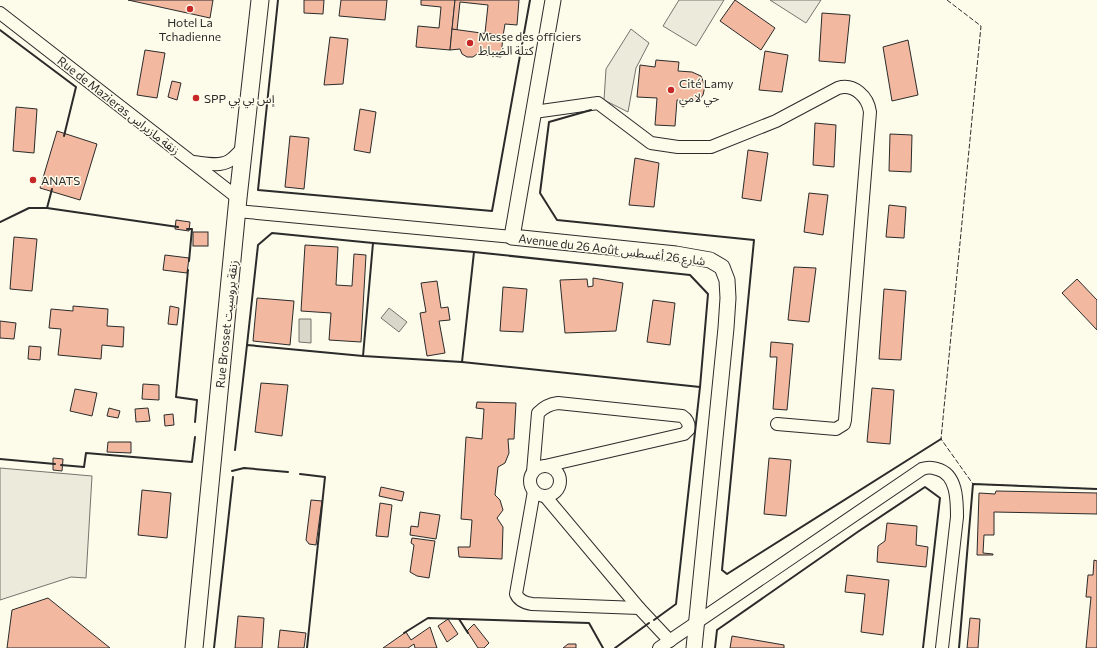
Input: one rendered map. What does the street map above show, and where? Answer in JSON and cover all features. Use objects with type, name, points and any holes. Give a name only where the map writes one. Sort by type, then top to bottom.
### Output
[{"type":"main road","name":"Rue Brosset زنقة بروسيت","points":[[194,648],[243,148],[260,0]]},
{"type":"street","points":[[512,238],[553,0]]},
{"type":"street","name":"Rue de Mazieras زنقة مازيراس","points":[[0,13],[193,162],[238,205]]},
{"type":"street","points":[[534,112],[598,103],[639,133],[648,142],[678,147],[712,147],[776,121],[838,88],[849,87],[854,89],[865,99],[869,105],[870,112],[846,420],[844,424],[836,429],[777,424]]},
{"type":"street","points":[[193,162],[215,164],[223,163],[229,161],[243,148]]},
{"type":"street","name":"Avenue du 26 Août شارع 26 أغسطس","points":[[238,205],[512,238],[676,254],[710,260],[722,267],[727,280],[728,298],[694,648]]},
{"type":"street","points":[[533,472],[538,413],[542,408],[550,404],[558,403],[682,416],[689,424],[689,429],[684,434],[538,467],[530,478],[531,484],[539,495],[546,496],[557,490],[560,484],[560,477],[557,471],[552,467],[545,466]]},
{"type":"street","points":[[659,648],[916,473],[929,466],[941,470],[950,476],[957,500],[957,517],[942,648]]},
{"type":"street","points":[[534,490],[516,594],[517,597],[524,602],[532,604],[639,608]]},
{"type":"street","points":[[546,496],[639,608],[670,641]]},
{"type":"shaded area","points":[[679,0],[724,0],[696,46],[663,26]]},
{"type":"shaded area","points":[[770,0],[821,0],[806,23]]},
{"type":"shaded area","points":[[631,29],[649,43],[636,68],[628,112],[604,100],[606,69]]},
{"type":"shaded area","points":[[389,308],[407,322],[399,332],[381,318]]},
{"type":"shaded area","points":[[299,319],[311,319],[311,343],[299,342]]},
{"type":"shaded area","points":[[0,468],[92,476],[86,578],[71,577],[0,600]]},
{"type":"building","name":"Hotel La Tchadienne","points":[[128,0],[213,0],[210,18]]},
{"type":"building","points":[[304,0],[324,0],[323,14],[304,13]]},
{"type":"building","points":[[341,0],[387,0],[385,20],[339,16]]},
{"type":"building","points":[[421,0],[455,0],[450,50],[416,47],[418,26],[439,28],[441,7],[421,5]]},
{"type":"building","points":[[455,0],[519,0],[517,25],[505,24],[503,36],[485,33],[488,5],[460,2],[457,30],[452,29]]},
{"type":"building","points":[[735,0],[775,28],[761,50],[720,21]]},
{"type":"building","points":[[822,13],[850,15],[845,63],[819,61]]},
{"type":"building","points":[[452,29],[503,36],[501,57],[477,54],[473,57],[467,57],[462,54],[460,49],[450,50]]},
{"type":"building","points":[[330,37],[348,39],[343,84],[324,85]]},
{"type":"building","points":[[908,40],[918,95],[892,101],[883,47]]},
{"type":"building","points":[[145,50],[165,53],[157,98],[137,95]]},
{"type":"building","points":[[765,51],[788,55],[782,92],[759,90]]},
{"type":"building","name":"Cité Lamy حي لامي","points":[[656,60],[679,62],[678,71],[692,72],[701,76],[705,86],[703,95],[698,101],[677,100],[675,126],[655,125],[657,98],[637,97],[640,65],[655,67]]},
{"type":"building","points":[[172,81],[181,83],[177,100],[168,97]]},
{"type":"building","points":[[16,107],[37,109],[34,153],[13,151]]},
{"type":"building","points":[[360,109],[376,112],[370,153],[354,150]]},
{"type":"building","points":[[815,123],[836,125],[834,167],[813,165]]},
{"type":"building","points":[[57,131],[97,144],[80,200],[40,188]]},
{"type":"building","points":[[890,134],[912,135],[911,172],[889,171]]},
{"type":"building","points":[[290,136],[309,138],[304,189],[285,187]]},
{"type":"building","points":[[748,150],[768,153],[761,201],[742,198]]},
{"type":"building","points":[[635,158],[659,163],[654,207],[629,205]]},
{"type":"building","points":[[809,193],[828,195],[823,235],[804,232]]},
{"type":"building","points":[[889,205],[906,207],[904,238],[886,237]]},
{"type":"building","points":[[176,220],[190,222],[189,231],[175,229]]},
{"type":"building","points":[[193,232],[208,232],[208,246],[193,246]]},
{"type":"building","points":[[14,237],[37,239],[32,291],[10,289]]},
{"type":"building","points":[[305,245],[338,247],[336,285],[352,286],[354,254],[366,255],[361,342],[329,340],[331,313],[301,311]]},
{"type":"building","points":[[165,255],[189,258],[187,273],[163,270]]},
{"type":"building","points":[[794,267],[816,268],[809,322],[788,320]]},
{"type":"building","points":[[593,278],[623,283],[616,331],[565,333],[560,280],[587,279],[588,287],[593,286]]},
{"type":"building","points":[[1077,279],[1097,300],[1097,330],[1062,293]]},
{"type":"building","points":[[437,281],[441,308],[448,307],[450,320],[439,321],[445,353],[427,356],[420,313],[426,312],[421,283]]},
{"type":"building","points":[[503,287],[527,289],[523,332],[500,331]]},
{"type":"building","points":[[884,289],[906,291],[901,360],[879,359]]},
{"type":"building","points":[[257,298],[294,301],[290,345],[253,341]]},
{"type":"building","points":[[653,300],[675,303],[670,345],[647,342]]},
{"type":"building","points":[[73,306],[108,309],[107,326],[124,327],[123,347],[102,345],[101,359],[58,355],[61,329],[49,328],[51,309],[73,311]]},
{"type":"building","points":[[170,306],[179,308],[177,325],[168,324]]},
{"type":"building","points":[[0,321],[16,323],[14,339],[0,338]]},
{"type":"building","points":[[771,342],[793,344],[787,410],[773,409],[777,357],[770,357]]},
{"type":"building","points":[[29,346],[41,347],[40,360],[28,359]]},
{"type":"building","points":[[261,383],[288,385],[282,436],[255,432]]},
{"type":"building","points":[[143,384],[159,385],[159,400],[142,399]]},
{"type":"building","points":[[872,388],[894,390],[890,444],[867,442]]},
{"type":"building","points":[[75,389],[97,393],[92,416],[70,411]]},
{"type":"building","points":[[477,402],[516,403],[514,439],[508,439],[509,453],[505,463],[498,467],[495,495],[500,500],[503,510],[497,518],[503,527],[502,559],[459,557],[458,547],[470,547],[472,520],[461,519],[466,437],[482,439],[484,409],[476,408]]},
{"type":"building","points":[[109,408],[120,411],[118,418],[107,416]]},
{"type":"building","points":[[148,408],[150,421],[136,422],[135,409]]},
{"type":"building","points":[[173,414],[174,425],[165,426],[164,415]]},
{"type":"building","points":[[108,442],[131,442],[131,453],[107,452]]},
{"type":"building","points":[[53,458],[63,459],[62,471],[53,470]]},
{"type":"building","points":[[769,458],[791,460],[786,516],[764,514]]},
{"type":"building","points":[[381,487],[404,492],[402,501],[379,496]]},
{"type":"building","points":[[142,490],[171,493],[167,538],[138,535]]},
{"type":"building","points":[[996,491],[1097,493],[1097,514],[994,512],[994,535],[984,535],[983,553],[993,555],[977,555],[979,493],[995,494]]},
{"type":"building","points":[[311,500],[322,501],[316,545],[309,544],[306,540]]},
{"type":"building","points":[[380,503],[392,505],[388,537],[376,536]]},
{"type":"building","points":[[420,512],[440,515],[436,539],[410,535],[411,526],[418,527]]},
{"type":"building","points":[[887,523],[917,526],[916,545],[928,547],[926,567],[877,562],[878,546],[885,541]]},
{"type":"building","points":[[412,538],[435,541],[429,578],[417,576],[410,572],[414,545],[411,543]]},
{"type":"building","points":[[1094,560],[1097,561],[1097,648],[1086,648],[1091,597],[1086,597],[1088,575],[1093,575]]},
{"type":"building","points":[[847,575],[889,580],[883,635],[861,632],[865,594],[845,592]]},
{"type":"building","points":[[48,598],[110,648],[7,648],[12,610]]},
{"type":"building","points":[[238,616],[264,618],[262,648],[235,648]]},
{"type":"building","points":[[970,618],[980,619],[978,648],[967,648]]},
{"type":"building","points":[[448,619],[458,634],[447,642],[438,626]]},
{"type":"building","points":[[474,624],[489,643],[484,648],[478,648],[467,631]]},
{"type":"building","points":[[430,627],[437,648],[415,648],[414,644],[408,648],[383,648],[406,632],[411,640]]},
{"type":"building","points":[[280,630],[306,633],[304,648],[278,648]]},
{"type":"building","points":[[732,636],[784,645],[784,648],[730,648]]},
{"type":"building","points":[[568,644],[576,644],[576,648],[563,648]]},
{"type":"fence","points":[[947,0],[981,26],[941,439],[973,484],[1097,489]]},
{"type":"wall","points":[[278,0],[258,190],[492,211],[530,0]]},
{"type":"wall","points":[[0,30],[76,87],[64,136]]},
{"type":"wall","points":[[591,110],[549,122],[540,193],[557,220],[754,240],[722,570],[727,574],[941,439]]},
{"type":"wall","points":[[47,208],[52,189]]},
{"type":"wall","points":[[0,222],[29,208],[47,208],[178,227]]},
{"type":"wall","points":[[187,229],[192,229],[189,261]]},
{"type":"wall","points":[[247,345],[258,245],[272,233],[373,243]]},
{"type":"wall","points":[[363,356],[373,243],[474,252],[462,362]]},
{"type":"wall","points":[[474,252],[690,275],[708,294],[700,387]]},
{"type":"wall","points":[[188,270],[176,397],[197,400],[195,422]]},
{"type":"wall","points":[[235,450],[247,345],[363,356],[462,362],[700,387],[676,604],[654,620]]},
{"type":"wall","points":[[61,465],[84,467],[86,453],[192,462],[195,437]]},
{"type":"wall","points":[[0,459],[55,464]]},
{"type":"wall","points":[[232,471],[244,468],[288,472]]},
{"type":"wall","points":[[300,474],[325,477],[307,648]]},
{"type":"wall","points":[[214,648],[233,477]]},
{"type":"wall","points":[[959,648],[973,484],[1097,489]]},
{"type":"wall","points":[[715,648],[717,630],[925,487],[940,498],[923,648]]},
{"type":"wall","points":[[404,633],[428,618],[589,623],[603,648]]},
{"type":"wall","points":[[459,619],[468,633]]},
{"type":"wall","points":[[615,648],[649,623]]},
{"type":"place","name":"Hotel La Tchadienne","points":[[190,9]]},
{"type":"place","name":"Messe des officiers كتلة الضباط","points":[[470,43]]},
{"type":"place","name":"Cité Lamy حي لامي","points":[[671,90]]},
{"type":"place","name":"SPP إس بي بي","points":[[196,98]]},
{"type":"place","name":"ANATS","points":[[33,180]]}]
